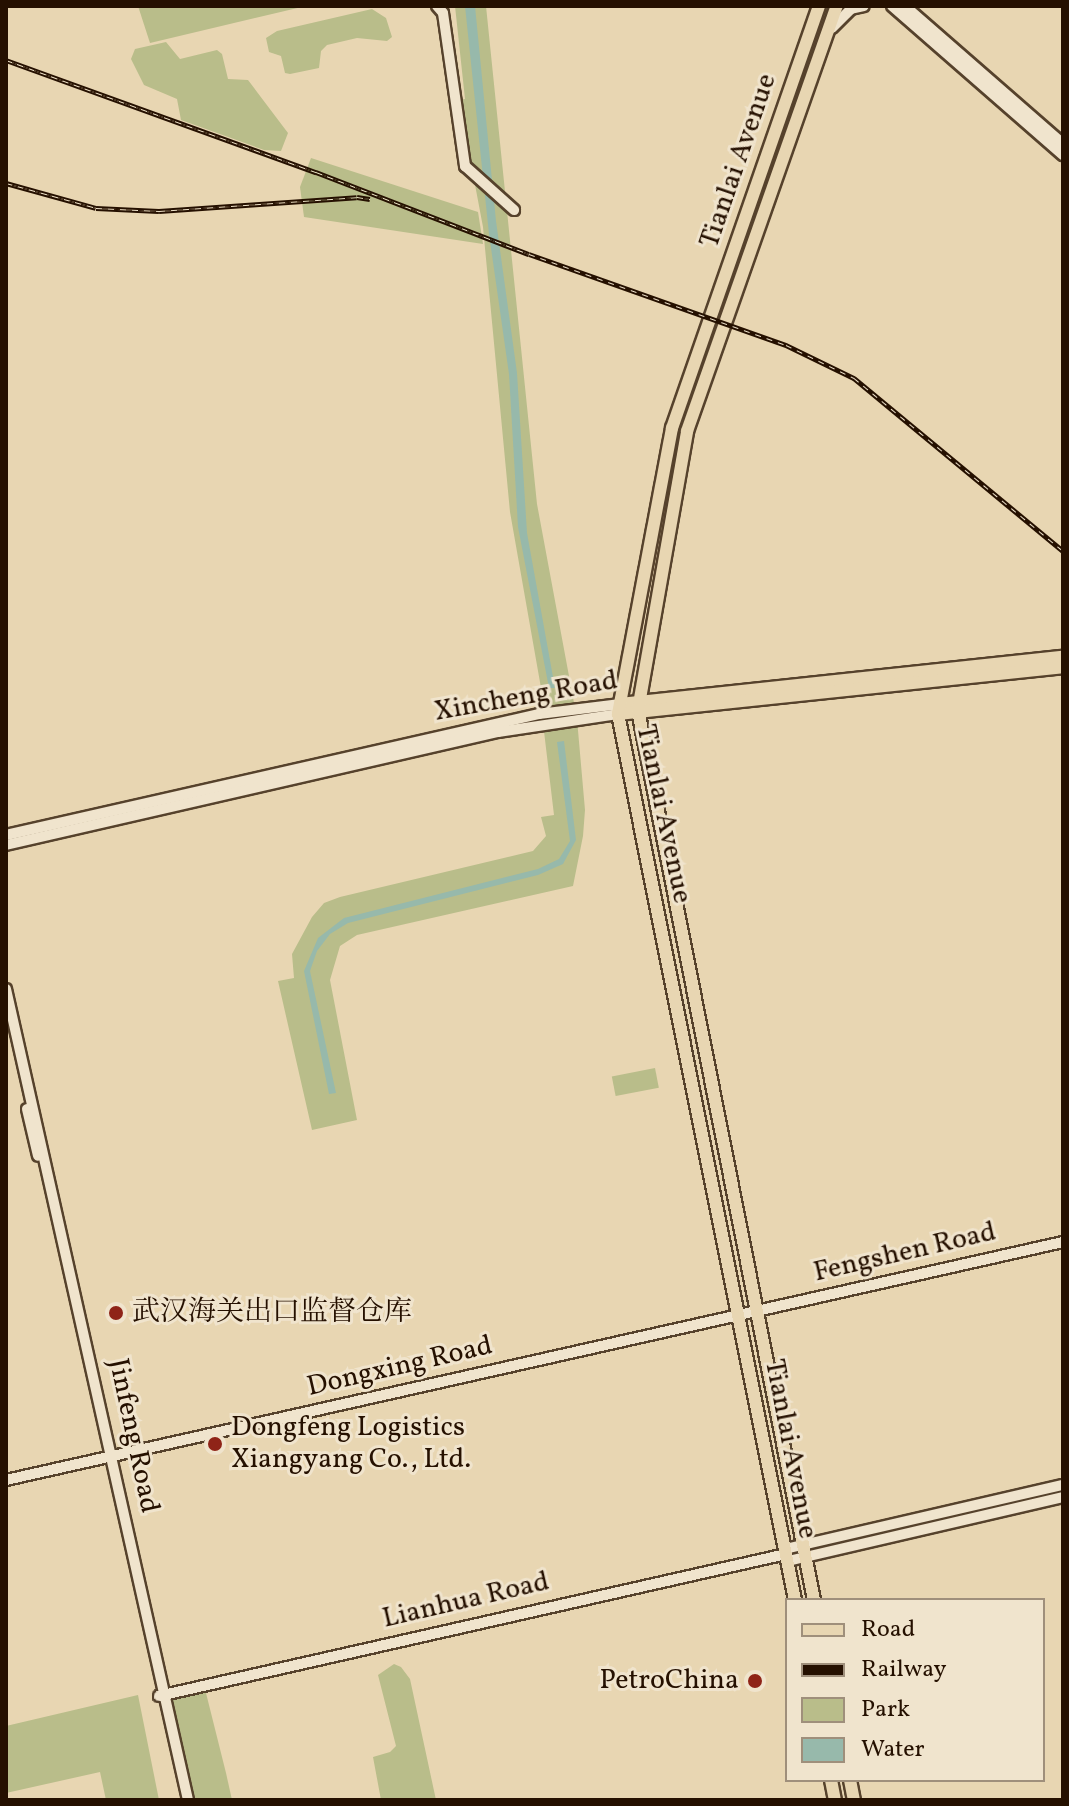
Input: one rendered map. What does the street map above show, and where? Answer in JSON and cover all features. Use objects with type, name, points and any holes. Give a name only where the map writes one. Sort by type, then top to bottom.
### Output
[{"type":"main road","name":"Tianlai Avenue","points":[[795,1598],[619,709],[672,428],[819,6]]},
{"type":"main road","name":"Tianlai Avenue","points":[[814,1598],[639,706],[687,431],[837,6]]},
{"type":"main road","name":"Xincheng Road","points":[[619,709],[1063,657]]},
{"type":"main road","name":"Xincheng Road","points":[[639,706],[1063,667]]},
{"type":"street","points":[[437,6],[443,13],[465,166],[514,210]]},
{"type":"street","points":[[825,40],[838,19],[851,9],[864,6]]},
{"type":"street","points":[[886,6],[903,10],[1063,155]]},
{"type":"street","points":[[892,6],[903,10],[1063,144]]},
{"type":"street","name":"Xincheng Road","points":[[6,835],[539,714],[619,709]]},
{"type":"street","name":"Xincheng Road","points":[[6,845],[498,732],[619,709]]},
{"type":"street","name":"Jinfeng Road","points":[[6,989],[110,1456],[182,1800]]},
{"type":"street","name":"Jinfeng Road","points":[[6,1017],[110,1456]]},
{"type":"street","name":"Fengshen Road","points":[[758,1311],[1063,1242]]},
{"type":"street","name":"Dongxing Road","points":[[6,1480],[758,1311]]},
{"type":"street","name":"Lianhua Road","points":[[160,1695],[787,1555],[1063,1485]]},
{"type":"street","name":"Lianhua Road","points":[[804,1551],[1063,1497]]},
{"type":"street","name":"Jinfeng Road","points":[[160,1695],[188,1800]]},
{"type":"green space","points":[[138,6],[306,6],[150,43]]},
{"type":"green space","points":[[455,6],[486,6],[537,504],[577,719],[585,810],[583,836],[573,886],[357,935],[340,946],[330,980],[357,1120],[312,1130],[278,981],[294,978],[292,954],[312,917],[324,903],[340,897],[533,851],[546,836],[541,817],[554,815],[543,723],[547,722],[510,512],[483,227],[459,100],[465,99]]},
{"type":"green space","points":[[372,9],[386,18],[392,37],[387,41],[357,38],[327,45],[321,51],[319,68],[290,74],[285,73],[281,56],[269,52],[266,38],[277,31]]},
{"type":"green space","points":[[166,42],[180,59],[217,50],[222,54],[228,79],[248,80],[288,133],[281,151],[264,150],[181,120],[177,99],[144,85],[131,59],[135,49]]},
{"type":"green space","points":[[311,158],[478,212],[483,244],[304,217],[300,187]]},
{"type":"green space","points":[[655,1068],[659,1088],[616,1096],[612,1076]]},
{"type":"green space","points":[[394,1664],[401,1667],[410,1679],[436,1800],[381,1800],[373,1757],[390,1752],[396,1746],[378,1675]]},
{"type":"green space","points":[[204,1685],[232,1800],[188,1800],[163,1695]]},
{"type":"green space","points":[[138,1695],[159,1800],[106,1800],[100,1772],[6,1793],[6,1726]]},
{"type":"water","points":[[465,6],[475,6],[496,221],[517,373],[527,533],[555,688],[549,688],[518,527],[509,374],[489,234]]},
{"type":"water","points":[[564,741],[576,840],[563,864],[538,875],[348,923],[330,934],[317,951],[310,971],[336,1093],[329,1094],[304,971],[318,938],[344,918],[538,869],[559,859],[570,841],[557,742]]},
{"type":"railway","points":[[6,60],[316,172],[529,254],[786,345],[854,378],[1063,551]]},
{"type":"railway","points":[[6,183],[96,208],[159,211],[357,197],[370,199]]},
{"type":"place","name":"武汉海关出口监督仓库","points":[[116,1313]]},
{"type":"place","name":"Dongfeng Logistics Xiangyang Co., Ltd.","points":[[215,1444]]},
{"type":"place","name":"PetroChina","points":[[755,1681]]}]
